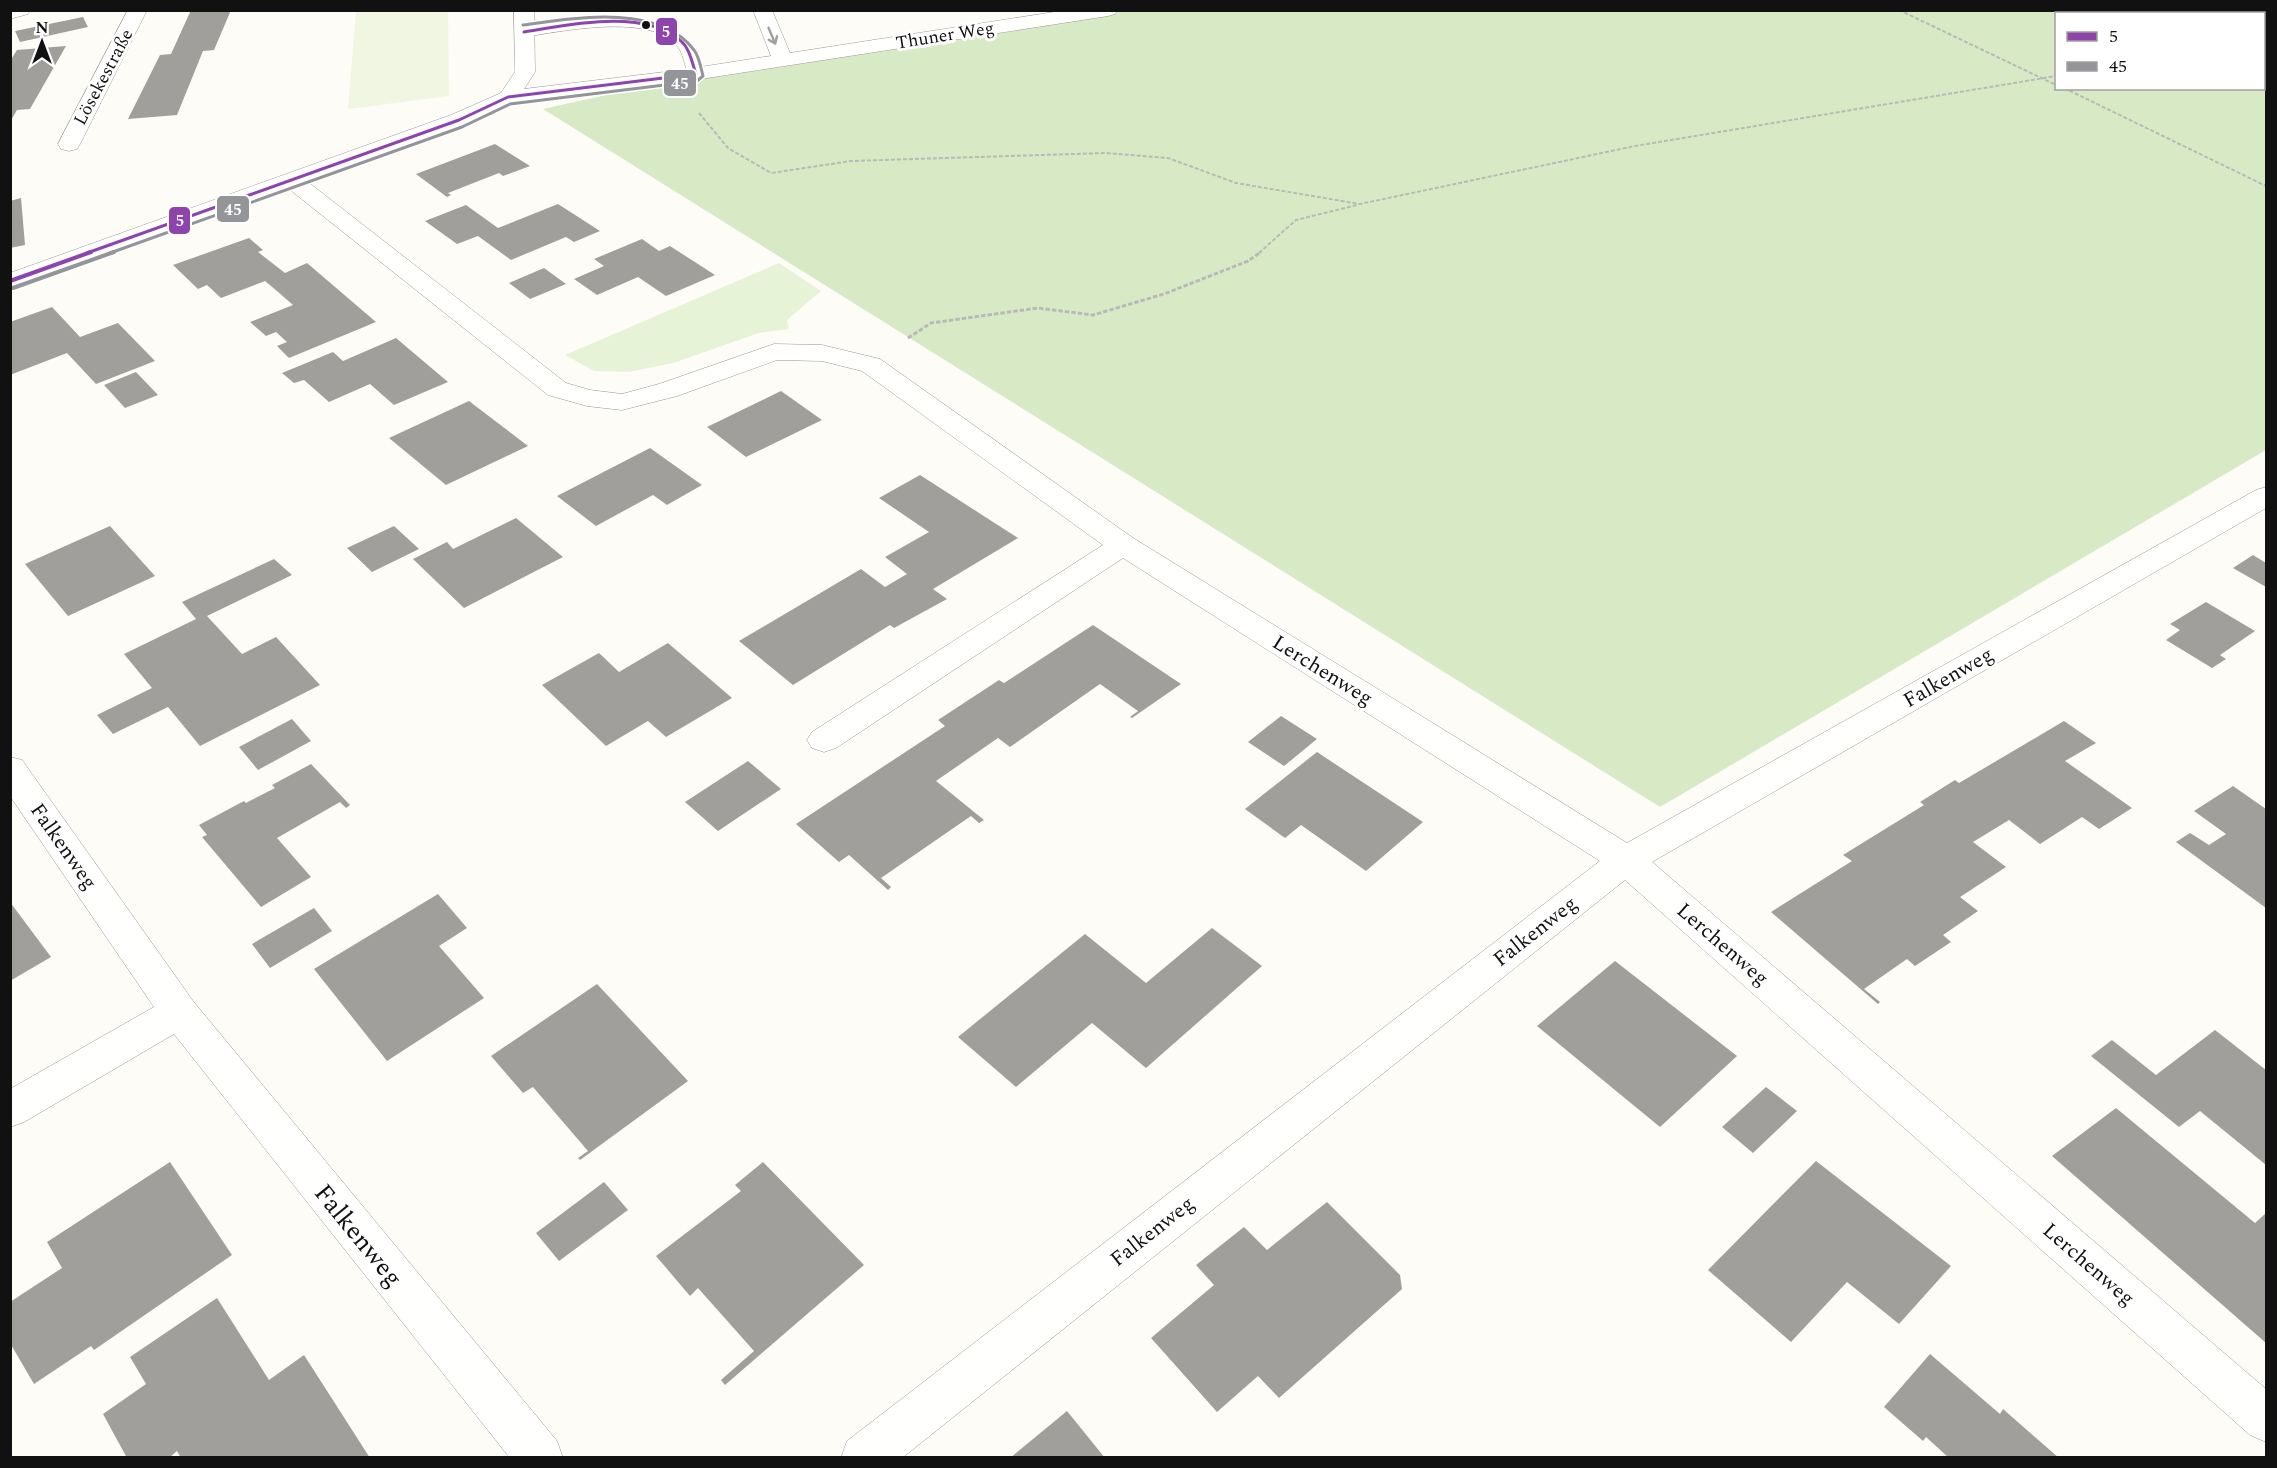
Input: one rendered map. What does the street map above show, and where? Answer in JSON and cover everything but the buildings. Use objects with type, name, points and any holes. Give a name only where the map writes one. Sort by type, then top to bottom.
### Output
[{"type":"street","points":[[10,13],[21,10]]},
{"type":"street","name":"Lösekestraße","points":[[69,144],[138,10]]},
{"type":"street","points":[[10,281],[459,120],[508,98],[525,72],[524,10]]},
{"type":"street","points":[[762,10],[783,61]]},
{"type":"street","name":"Thuner Weg","points":[[508,98],[783,61],[1021,17],[1108,10]]},
{"type":"street","name":"Lerchenweg","points":[[292,180],[557,388],[587,398],[622,402],[668,390],[774,352],[822,353],[871,365],[1123,544],[1626,860],[2266,1419]]},
{"type":"street","name":"Falkenweg","points":[[864,1458],[1626,860],[2266,496]]},
{"type":"street","points":[[824,740],[1123,544]]},
{"type":"street","name":"Falkenweg","points":[[10,769],[179,1012],[540,1458]]},
{"type":"street","points":[[10,1110],[179,1012]]},
{"type":"lane","points":[[524,32],[587,24],[627,23],[661,29],[681,40],[688,75]]},
{"type":"path","points":[[1899,10],[2055,84]]},
{"type":"path","points":[[688,75],[695,108],[728,148],[771,172],[851,161],[1106,153],[1168,158],[1236,183],[1359,204]]},
{"type":"path","points":[[871,365],[931,322],[1038,308],[1093,315],[1164,294],[1248,261],[1264,250],[1296,220],[1359,204],[1635,146],[2055,76]]},
{"type":"path","points":[[2068,90],[2266,186]]},
{"type":"green space","points":[[1115,10],[2266,11],[2266,450],[1660,807],[543,109],[714,71]]},
{"type":"green space","points":[[356,11],[448,11],[449,96],[348,109]]},
{"type":"green space","points":[[779,263],[821,291],[787,320],[789,329],[759,333],[673,363],[629,372],[594,371],[565,355]]},
{"type":"transit line","name":"45","points":[[13,288],[462,127],[510,104],[697,81],[703,76],[696,52],[680,35],[658,24],[631,19],[602,18],[523,25]]},
{"type":"transit line","name":"5","points":[[524,32],[606,22],[648,25],[666,31],[684,44],[696,74]]},
{"type":"transit line","name":"5","points":[[10,281],[459,120],[508,97],[696,74]]}]
